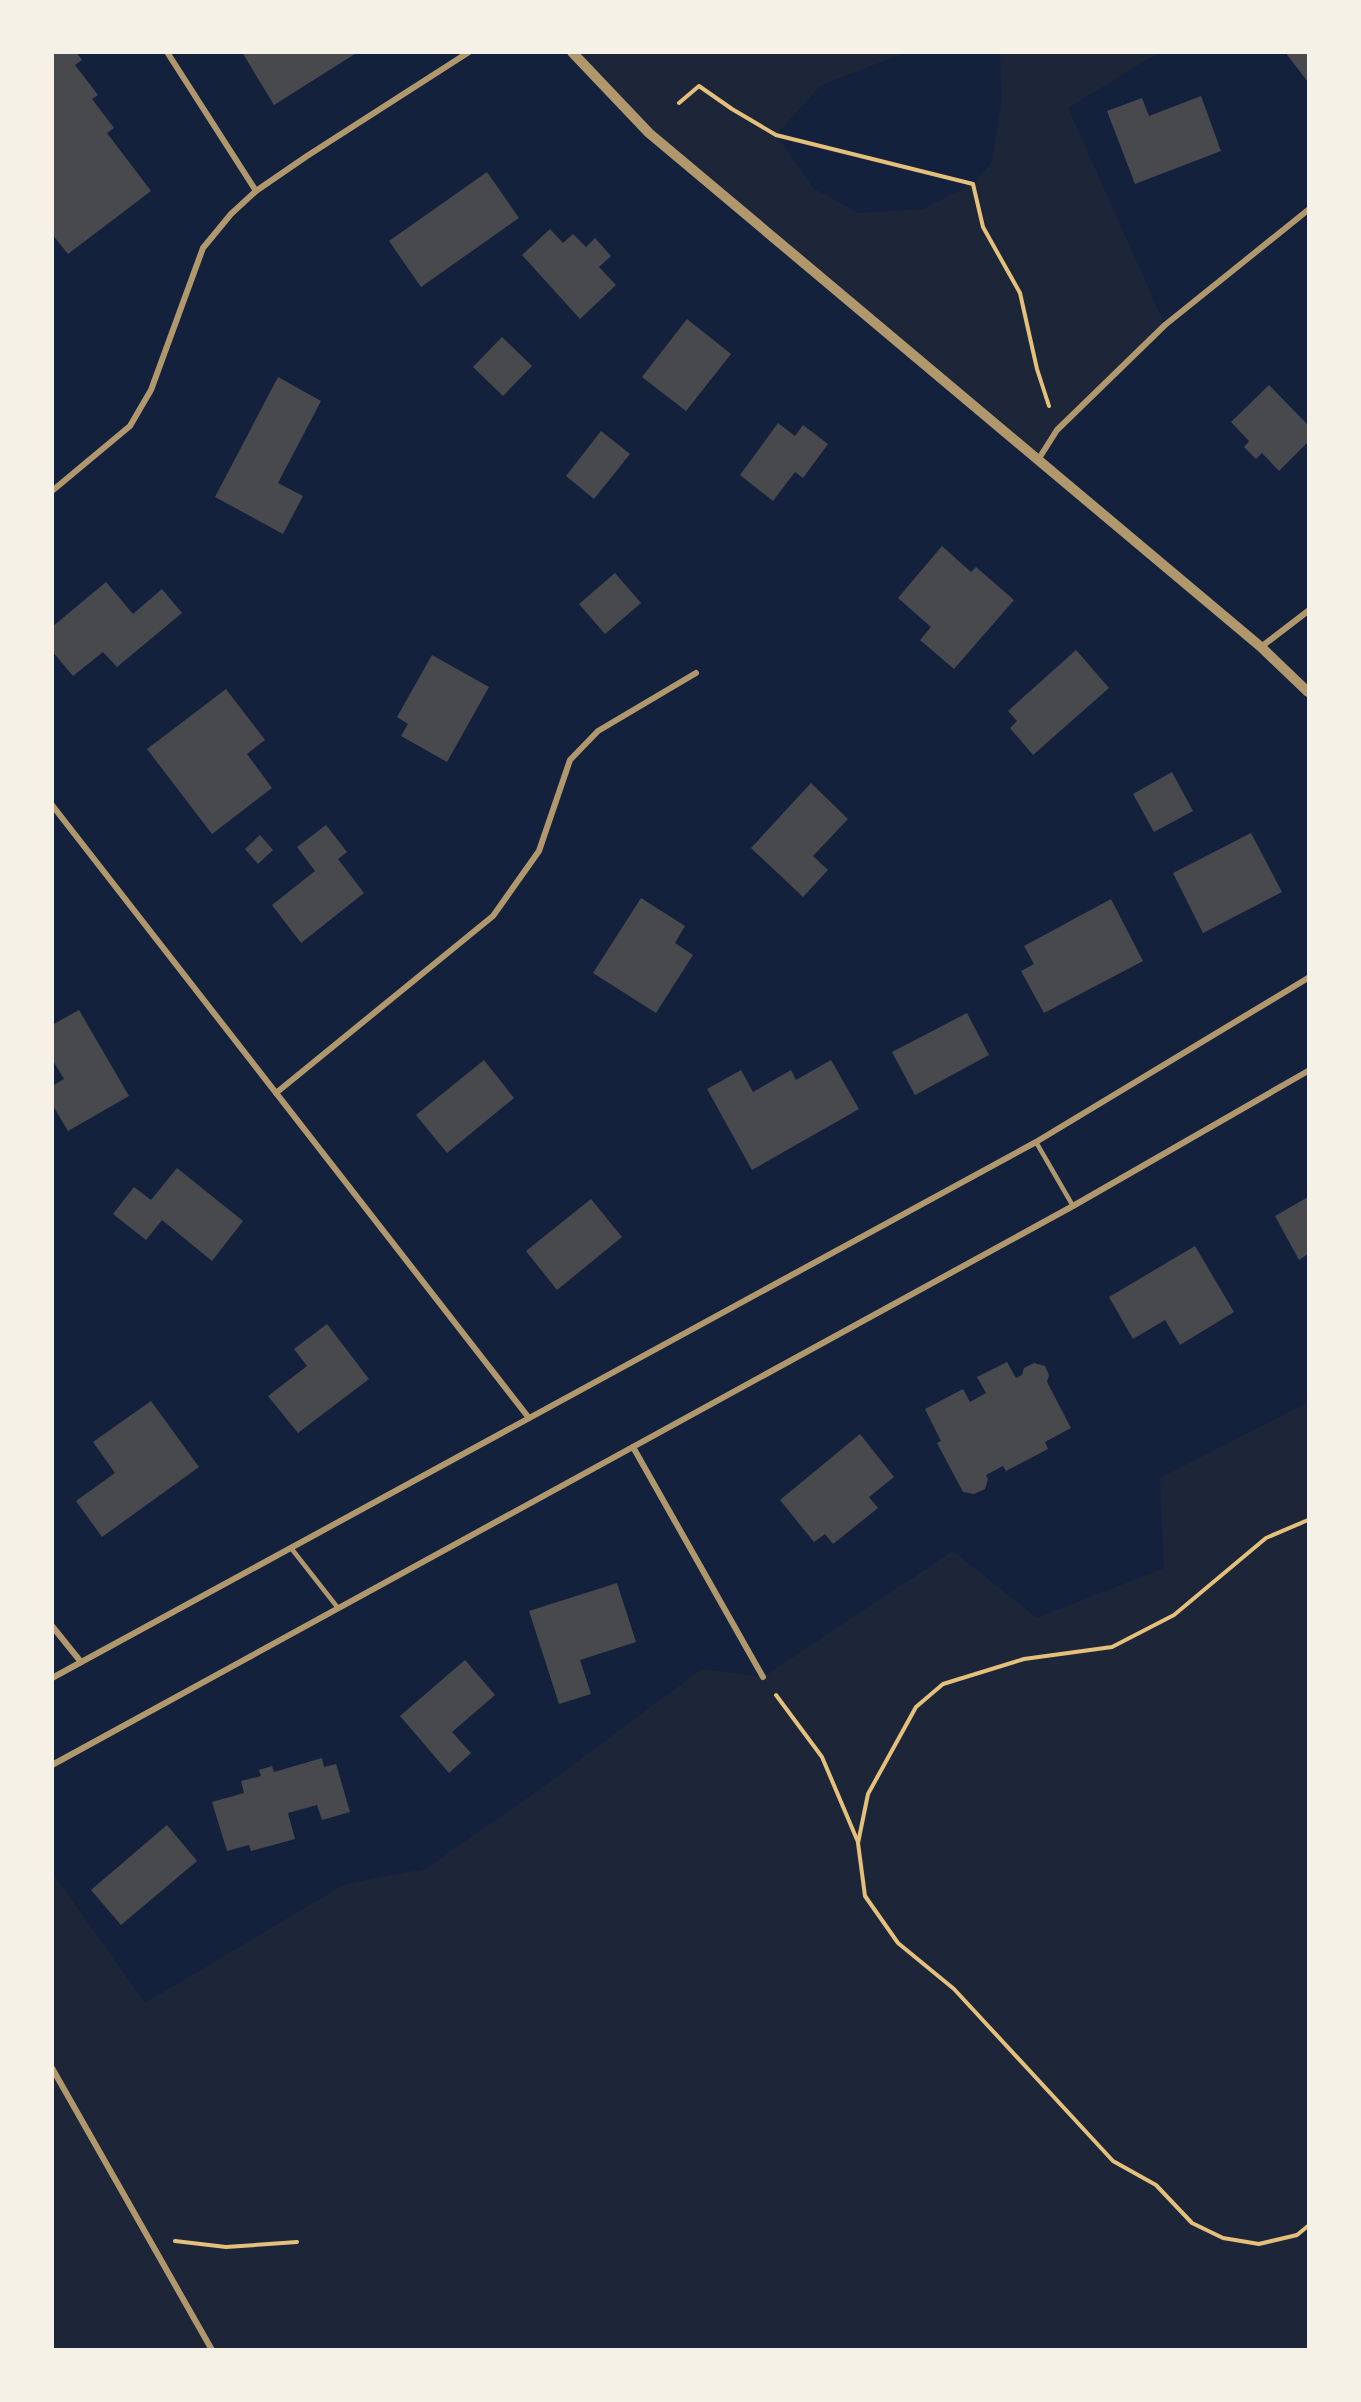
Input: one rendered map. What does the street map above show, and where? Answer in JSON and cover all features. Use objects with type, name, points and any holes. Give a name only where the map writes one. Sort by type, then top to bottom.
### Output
[{"type":"street","points":[[167,52],[256,191]]},
{"type":"street","points":[[52,491],[130,426],[151,390],[203,248],[231,214],[256,191],[469,52]]},
{"type":"street","points":[[572,52],[649,133],[1261,647],[1308,692]]},
{"type":"street","points":[[1038,460],[1057,430],[1166,325],[1308,210]]},
{"type":"street","points":[[1261,647],[1308,611]]},
{"type":"street","points":[[276,1094],[493,916],[539,851],[570,760],[598,731],[696,673]]},
{"type":"street","points":[[52,805],[529,1418]]},
{"type":"street","points":[[52,1678],[1036,1142],[1308,978]]},
{"type":"street","points":[[52,1765],[1073,1206],[1308,1071]]},
{"type":"street","points":[[633,1447],[763,1677]]},
{"type":"street","points":[[52,1626],[81,1662]]},
{"type":"street","points":[[52,2068],[212,2349]]},
{"type":"lane","points":[[1036,1142],[1073,1206]]},
{"type":"lane","points":[[291,1548],[338,1608]]},
{"type":"path","points":[[679,103],[699,86],[776,135],[973,184],[983,227],[1020,293],[1037,369],[1057,430]]},
{"type":"path","points":[[858,1844],[868,1794],[916,1707],[943,1684],[1024,1659],[1112,1647],[1174,1615],[1266,1538],[1308,1520]]},
{"type":"path","points":[[763,1677],[822,1757],[858,1844],[865,1896],[898,1943],[954,1989],[1113,2161],[1156,2185],[1192,2223],[1222,2238],[1259,2244],[1297,2235],[1308,2226]]},
{"type":"path","points":[[148,2237],[226,2247],[297,2242]]},
{"type":"shaded area","points":[[572,53],[905,53],[821,85],[776,135],[814,189],[859,213],[923,209],[973,184],[992,162],[1002,99],[1000,53],[1158,53],[1068,108],[1165,325],[1057,430],[1038,460],[649,133]]},
{"type":"shaded area","points":[[1308,1402],[1308,2349],[53,2349],[52,1872],[145,2003],[345,1884],[425,1869],[532,1795],[702,1669],[763,1677],[953,1551],[1037,1618],[1164,1568],[1160,1478]]},
{"type":"building","points":[[52,52],[76,52],[82,60],[75,65],[98,95],[92,99],[114,128],[107,133],[151,191],[68,254],[52,234]]},
{"type":"building","points":[[242,52],[358,52],[274,105]]},
{"type":"building","points":[[1285,52],[1308,52],[1308,82]]},
{"type":"building","points":[[1201,96],[1221,151],[1135,184],[1107,111],[1142,98],[1149,116]]},
{"type":"building","points":[[487,172],[519,218],[421,287],[389,241]]},
{"type":"building","points":[[550,229],[563,243],[573,234],[586,247],[595,238],[611,256],[599,267],[616,285],[580,319],[522,255]]},
{"type":"building","points":[[687,319],[731,354],[686,411],[642,377]]},
{"type":"building","points":[[502,337],[532,366],[503,396],[473,367]]},
{"type":"building","points":[[278,377],[321,401],[278,483],[303,496],[283,534],[215,497]]},
{"type":"building","points":[[1269,385],[1308,425],[1308,442],[1279,471],[1262,453],[1256,459],[1244,447],[1249,441],[1231,422]]},
{"type":"building","points":[[778,423],[795,436],[803,425],[828,444],[803,478],[795,472],[773,501],[740,475]]},
{"type":"building","points":[[601,431],[630,454],[594,499],[566,476]]},
{"type":"building","points":[[942,546],[971,572],[976,567],[1014,600],[954,669],[920,640],[931,627],[898,598]]},
{"type":"building","points":[[615,573],[641,603],[605,634],[579,604]]},
{"type":"building","points":[[106,582],[133,614],[162,589],[182,613],[117,667],[103,652],[73,676],[52,651],[52,627]]},
{"type":"building","points":[[1076,650],[1109,688],[1033,755],[1010,728],[1017,721],[1008,711]]},
{"type":"building","points":[[432,655],[489,687],[447,762],[401,736],[408,724],[397,717]]},
{"type":"building","points":[[226,689],[265,740],[247,754],[272,788],[212,834],[147,749]]},
{"type":"building","points":[[1172,772],[1193,811],[1154,832],[1133,794]]},
{"type":"building","points":[[811,783],[848,819],[813,856],[828,870],[803,897],[751,848]]},
{"type":"building","points":[[326,825],[347,852],[338,859],[364,893],[301,943],[272,905],[315,871],[297,847]]},
{"type":"building","points":[[1251,833],[1282,892],[1203,933],[1173,873]]},
{"type":"building","points":[[260,835],[273,850],[258,864],[245,849]]},
{"type":"building","points":[[641,898],[685,926],[675,943],[693,955],[656,1013],[593,973]]},
{"type":"building","points":[[1111,899],[1143,961],[1044,1013],[1021,971],[1034,964],[1024,946]]},
{"type":"building","points":[[79,1010],[129,1096],[68,1131],[52,1104],[52,1086],[64,1079],[52,1059],[52,1025]]},
{"type":"building","points":[[967,1013],[989,1055],[915,1095],[892,1052]]},
{"type":"building","points":[[484,1060],[514,1098],[447,1153],[416,1115]]},
{"type":"building","points":[[831,1060],[859,1109],[752,1170],[707,1089],[741,1070],[753,1092],[791,1070],[796,1080]]},
{"type":"building","points":[[177,1168],[243,1221],[212,1261],[162,1220],[146,1240],[113,1214],[134,1187],[151,1200]]},
{"type":"building","points":[[1308,1197],[1308,1254],[1299,1260],[1275,1216]]},
{"type":"building","points":[[591,1199],[622,1237],[557,1290],[526,1251]]},
{"type":"building","points":[[1195,1246],[1234,1312],[1180,1345],[1165,1320],[1133,1339],[1109,1297]]},
{"type":"building","points":[[327,1324],[369,1379],[298,1433],[268,1396],[307,1366],[294,1349]]},
{"type":"building","points":[[1007,1362],[1016,1378],[1022,1375],[1024,1368],[1034,1363],[1045,1366],[1049,1375],[1047,1382],[1071,1428],[1045,1442],[1048,1449],[1006,1471],[1003,1466],[986,1475],[988,1479],[985,1489],[974,1494],[963,1492],[937,1443],[941,1441],[925,1409],[963,1389],[970,1402],[986,1393],[977,1377]]},
{"type":"building","points":[[151,1401],[199,1467],[102,1537],[76,1501],[115,1473],[93,1442]]},
{"type":"building","points":[[860,1434],[894,1477],[869,1497],[878,1508],[833,1544],[825,1534],[814,1542],[780,1500]]},
{"type":"building","points":[[617,1583],[636,1642],[580,1660],[591,1694],[559,1704],[529,1611]]},
{"type":"building","points":[[465,1660],[495,1695],[452,1732],[471,1753],[449,1773],[400,1716]]},
{"type":"building","points":[[322,1758],[324,1767],[336,1764],[350,1812],[322,1820],[317,1805],[288,1813],[295,1839],[251,1851],[249,1845],[227,1851],[212,1802],[244,1793],[241,1781],[261,1776],[259,1770],[272,1766],[274,1772]]},
{"type":"building","points":[[167,1825],[197,1861],[121,1925],[91,1890]]}]
